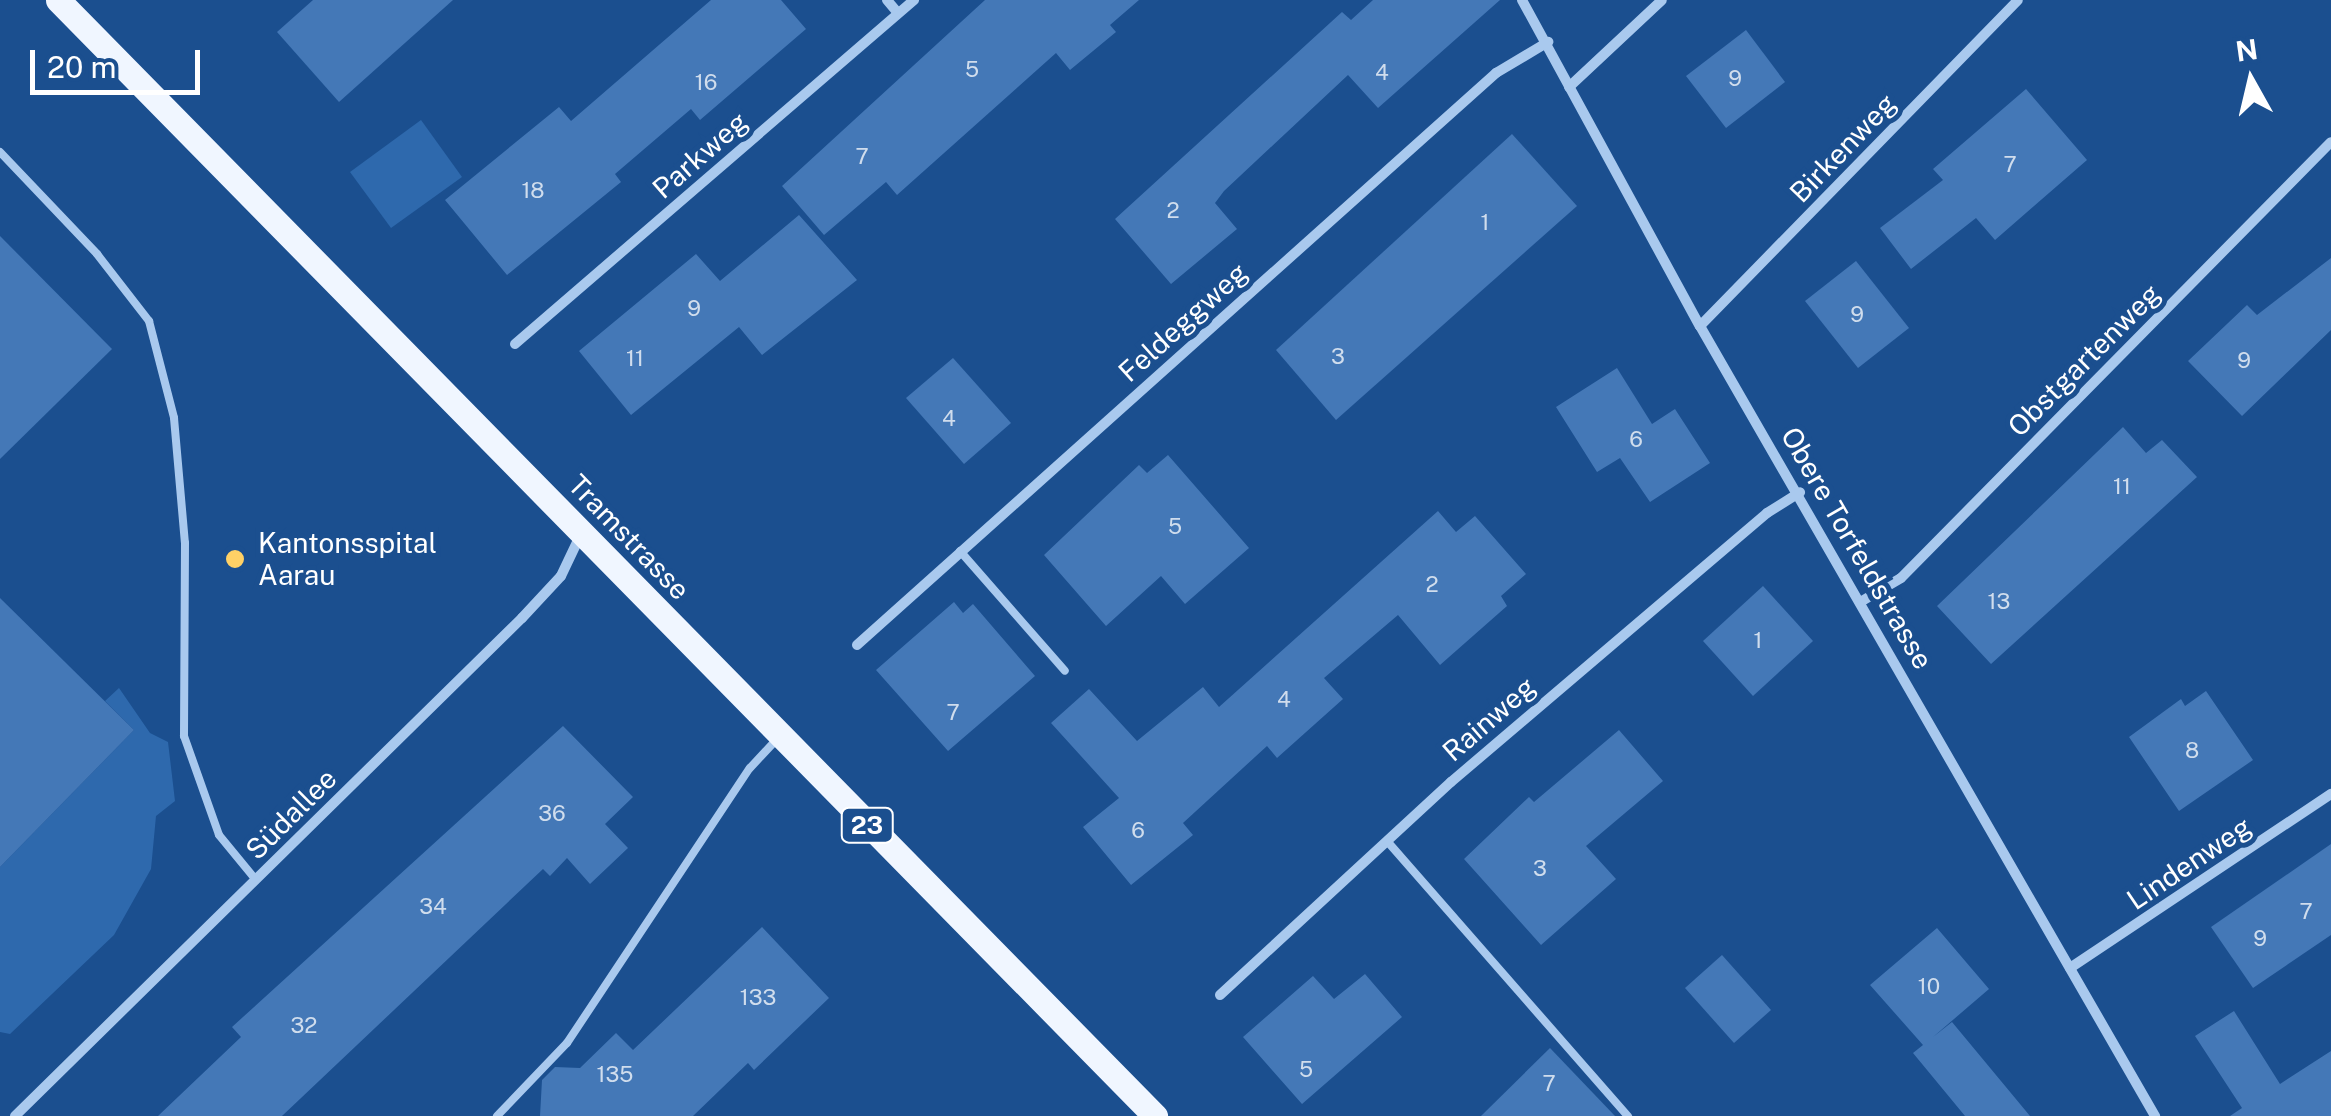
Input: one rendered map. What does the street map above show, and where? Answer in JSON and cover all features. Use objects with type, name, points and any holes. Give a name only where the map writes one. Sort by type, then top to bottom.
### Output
[{"type":"main road","name":"Tramstrasse","points":[[58,0],[1156,1116]]},
{"type":"street","points":[[887,0],[898,13]]},
{"type":"street","name":"Parkweg","points":[[515,344],[914,0]]},
{"type":"street","name":"Obere Torfeldstrasse","points":[[1522,0],[1700,326],[1800,492],[2155,1116]]},
{"type":"street","points":[[1569,87],[1662,0]]},
{"type":"street","name":"Birkenweg","points":[[1700,326],[2018,0]]},
{"type":"street","name":"Feldeggweg","points":[[856,645],[1496,72],[1548,42]]},
{"type":"street","name":"Obstgartenweg","points":[[1862,601],[1901,578],[2331,142]]},
{"type":"street","name":"Rainweg","points":[[1220,996],[1579,671],[1800,492]]},
{"type":"street","name":"Südallee","points":[[15,1116],[548,590],[582,530]]},
{"type":"street","name":"Lindenweg","points":[[2070,968],[2331,794]]},
{"type":"lane","points":[[0,152],[97,254],[149,321],[174,418],[185,543],[184,736],[219,835],[256,880]]},
{"type":"lane","points":[[960,551],[1065,672]]},
{"type":"lane","points":[[497,1116],[567,1043],[750,768],[779,736]]},
{"type":"lane","points":[[1387,841],[1628,1116]]},
{"type":"shaded area","points":[[421,120],[462,177],[391,228],[350,172]]},
{"type":"shaded area","points":[[119,688],[150,733],[168,742],[175,801],[156,816],[151,869],[114,935],[10,1034],[0,1032],[0,867],[134,730],[105,701]]},
{"type":"building","points":[[313,0],[453,0],[339,102],[277,32]]},
{"type":"building","points":[[711,0],[781,0],[806,29],[700,120],[691,109],[615,174],[621,182],[507,275],[445,200],[559,107],[571,121]]},
{"type":"building","points":[[985,0],[1139,0],[1110,25],[1116,32],[1070,70],[1056,53],[897,195],[886,182],[824,235],[782,186]]},
{"type":"building","points":[[1373,0],[1500,0],[1378,108],[1348,75],[1224,191],[1215,203],[1237,229],[1171,284],[1115,219],[1342,12],[1351,20]]},
{"type":"building","points":[[1746,30],[1785,82],[1726,128],[1686,76]]},
{"type":"building","points":[[2026,89],[2087,160],[1995,240],[1976,218],[1911,269],[1880,228],[1943,180],[1933,169]]},
{"type":"building","points":[[1512,134],[1577,206],[1336,420],[1276,350]]},
{"type":"building","points":[[799,215],[857,280],[762,355],[739,327],[631,415],[579,351],[696,254],[720,281]]},
{"type":"building","points":[[0,236],[112,349],[0,459]]},
{"type":"building","points":[[2331,258],[2331,330],[2242,416],[2188,361],[2247,305],[2257,315]]},
{"type":"building","points":[[1856,261],[1909,328],[1858,368],[1805,301]]},
{"type":"building","points":[[953,358],[1011,423],[964,464],[906,398]]},
{"type":"building","points":[[1617,368],[1652,424],[1675,409],[1710,463],[1650,502],[1620,458],[1597,472],[1556,407]]},
{"type":"building","points":[[2123,427],[2146,453],[2162,440],[2197,477],[1991,664],[1937,606]]},
{"type":"building","points":[[1168,455],[1249,548],[1185,604],[1161,576],[1106,626],[1044,555],[1139,465],[1147,473]]},
{"type":"building","points":[[1438,511],[1456,532],[1475,516],[1526,574],[1501,596],[1507,606],[1440,665],[1398,615],[1324,678],[1343,699],[1277,758],[1267,746],[1183,823],[1193,835],[1131,885],[1083,827],[1119,798],[1051,723],[1089,689],[1137,741],[1203,687],[1219,707]]},
{"type":"building","points":[[1763,586],[1813,641],[1753,696],[1703,641]]},
{"type":"building","points":[[0,598],[134,730],[0,867]]},
{"type":"building","points":[[954,602],[963,613],[973,604],[1035,676],[948,751],[876,670]]},
{"type":"building","points":[[2206,691],[2253,760],[2179,811],[2129,737],[2181,699],[2185,706]]},
{"type":"building","points":[[563,726],[633,797],[605,824],[628,848],[590,884],[567,858],[550,876],[543,869],[282,1116],[158,1116],[241,1037],[232,1027]]},
{"type":"building","points":[[1619,730],[1663,781],[1586,846],[1616,879],[1541,945],[1464,859],[1529,797],[1534,802]]},
{"type":"building","points":[[2331,844],[2331,935],[2253,988],[2211,927]]},
{"type":"building","points":[[762,927],[829,998],[754,1070],[748,1063],[693,1116],[540,1116],[542,1080],[555,1067],[580,1068],[616,1033],[633,1050]]},
{"type":"building","points":[[1937,928],[1989,989],[1933,1037],[1952,1022],[2030,1116],[1965,1116],[1913,1053],[1923,1045],[1870,985]]},
{"type":"building","points":[[1722,955],[1771,1010],[1734,1043],[1685,988]]},
{"type":"building","points":[[1365,974],[1402,1017],[1302,1104],[1243,1037],[1313,976],[1334,999]]},
{"type":"building","points":[[2234,1011],[2280,1084],[2331,1051],[2331,1116],[2230,1116],[2242,1108],[2195,1036]]},
{"type":"building","points":[[1550,1048],[1615,1116],[1481,1116]]},
{"type":"place","name":"Kantonsspital Aarau","points":[[235,559]]}]
